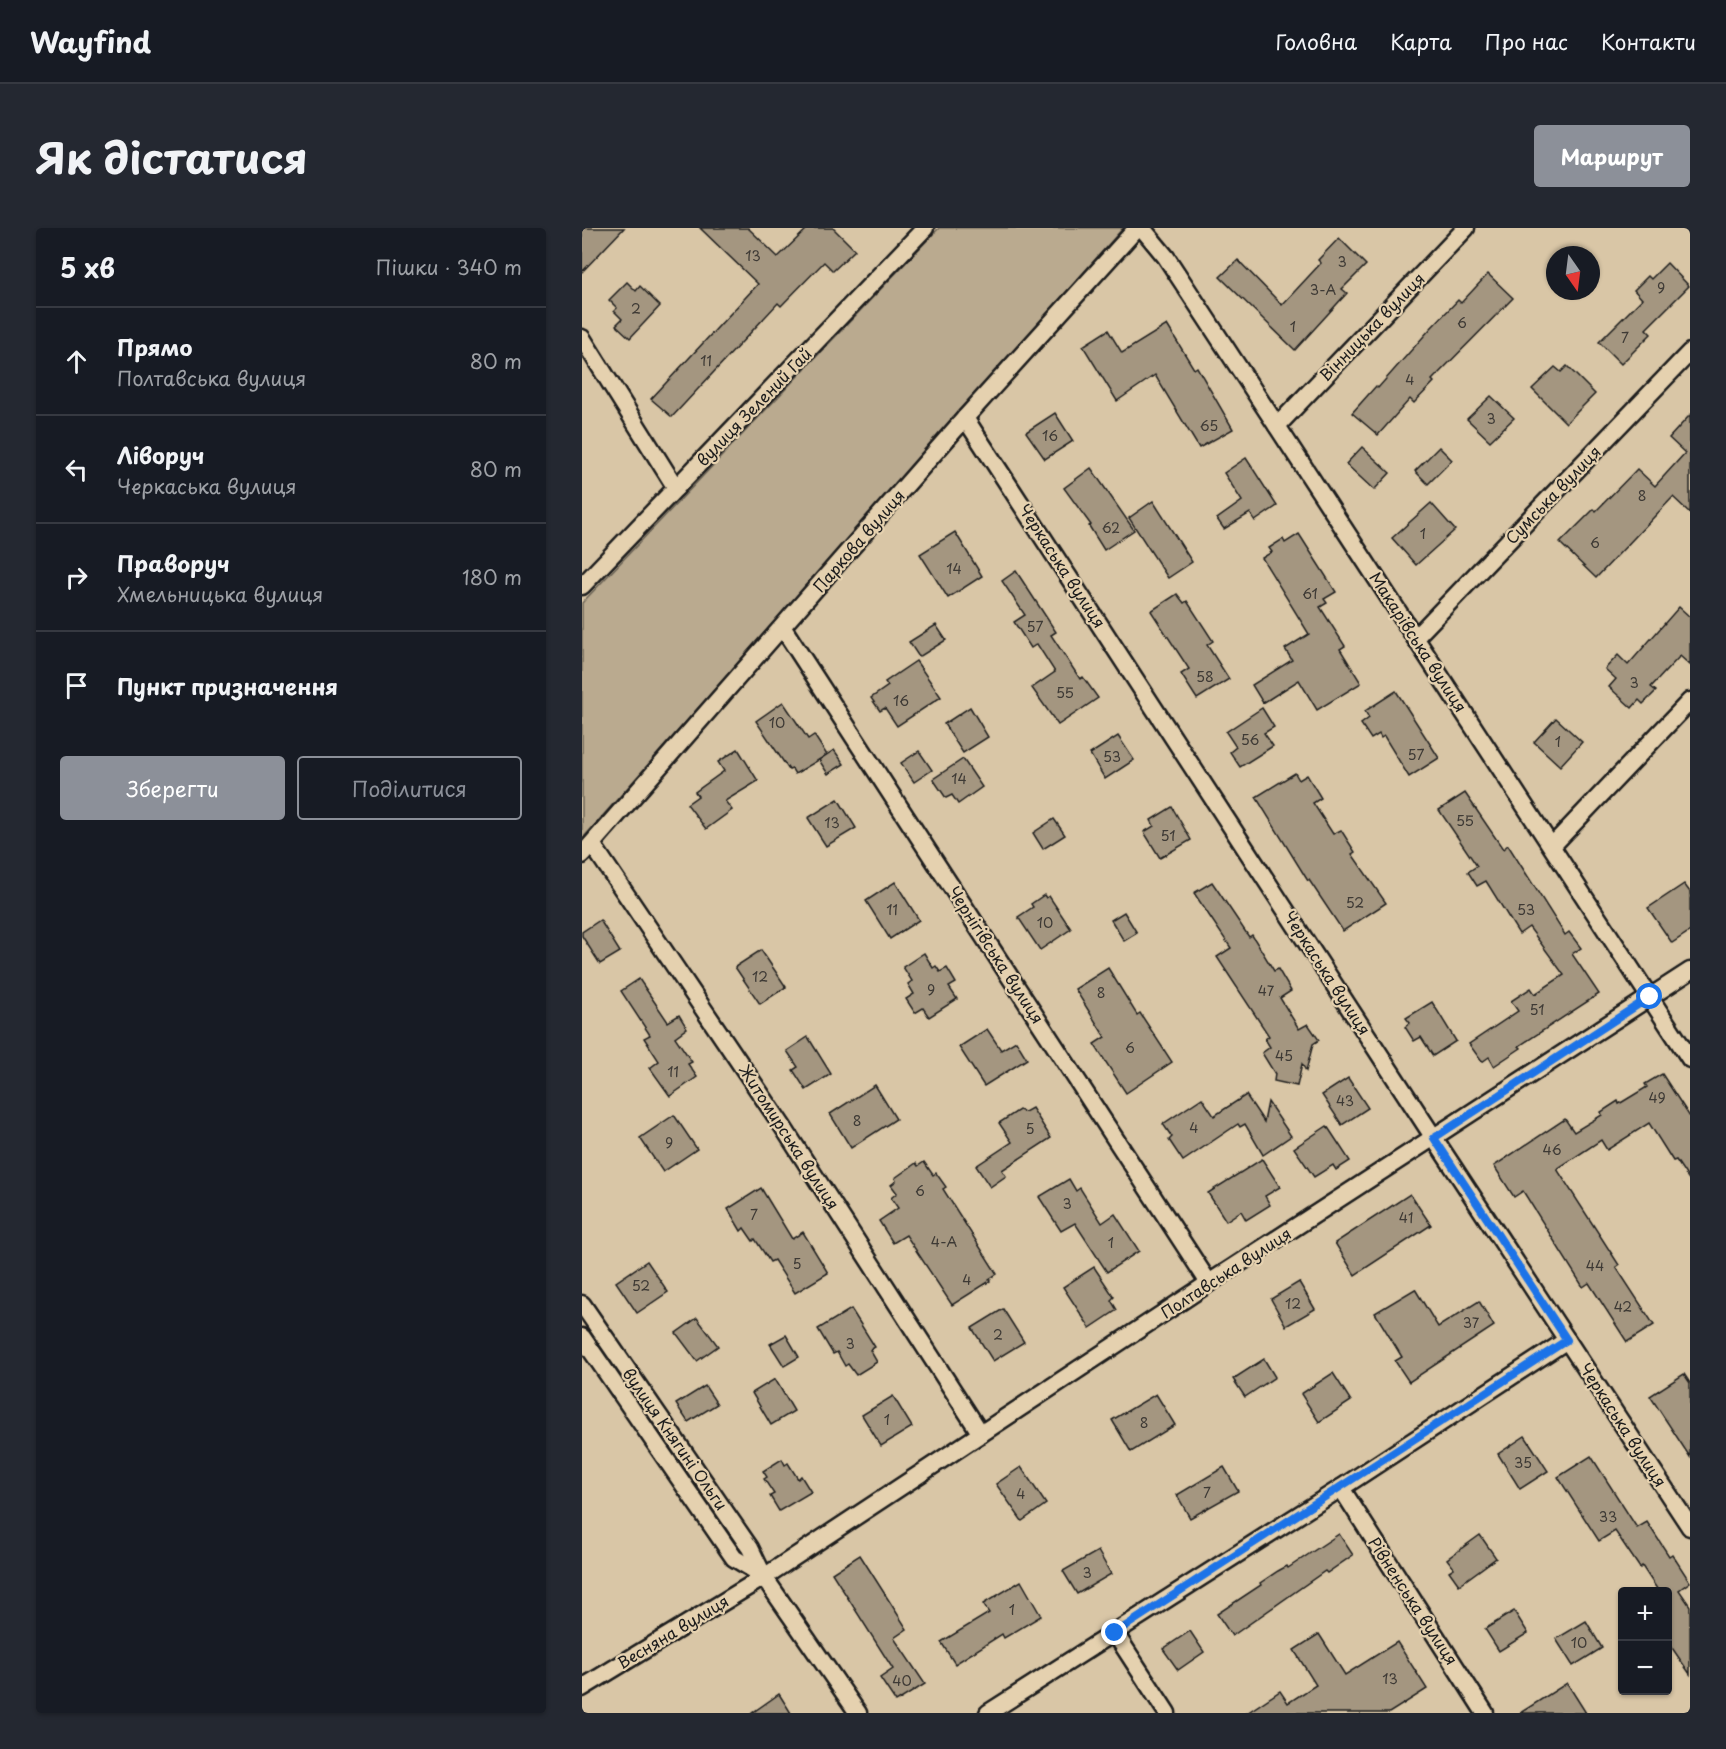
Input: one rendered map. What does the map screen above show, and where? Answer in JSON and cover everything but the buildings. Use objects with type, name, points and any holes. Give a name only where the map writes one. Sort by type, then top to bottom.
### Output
[{"type":"street","name":"вулиця Зелений Гай","points":[[582,585],[925,228]]},
{"type":"street","name":"Паркова вулиця","points":[[587,849],[965,418],[1137,228]]},
{"type":"street","name":"Макарівська вулиця","points":[[1142,228],[1166,257],[1690,1059]]},
{"type":"street","name":"Вінницька вулиця","points":[[1277,426],[1466,228]]},
{"type":"street","points":[[582,338],[676,488]]},
{"type":"street","name":"Сумська вулиця","points":[[1415,638],[1690,352]]},
{"type":"street","name":"Черкаська вулиця","points":[[965,418],[1690,1527]]},
{"type":"street","name":"Чернігівська вулиця","points":[[783,628],[1209,1283]]},
{"type":"street","points":[[1552,846],[1690,701]]},
{"type":"street","name":"Житомирська вулиця","points":[[587,849],[783,1127],[981,1434]]},
{"type":"street","name":"Полтавська вулиця","points":[[764,1577],[1209,1283],[1690,971]]},
{"type":"street","name":"вулиця Княгині Ольги","points":[[582,1304],[750,1548],[764,1577],[858,1713]]},
{"type":"street","name":"вулиця Княгині Ольги","points":[[582,1336],[734,1558],[764,1577]]},
{"type":"street","points":[[988,1713],[1341,1488],[1567,1340]]},
{"type":"street","name":"Рівненська вулиця","points":[[1341,1488],[1485,1713]]},
{"type":"street","name":"Весняна вулиця","points":[[582,1688],[764,1577]]},
{"type":"street","points":[[1115,1633],[1167,1713]]},
{"type":"shaded area","points":[[939,228],[1123,228],[582,839],[582,603]]},
{"type":"route","points":[[1115,1633],[1567,1340],[1434,1138],[1650,997]]}]
